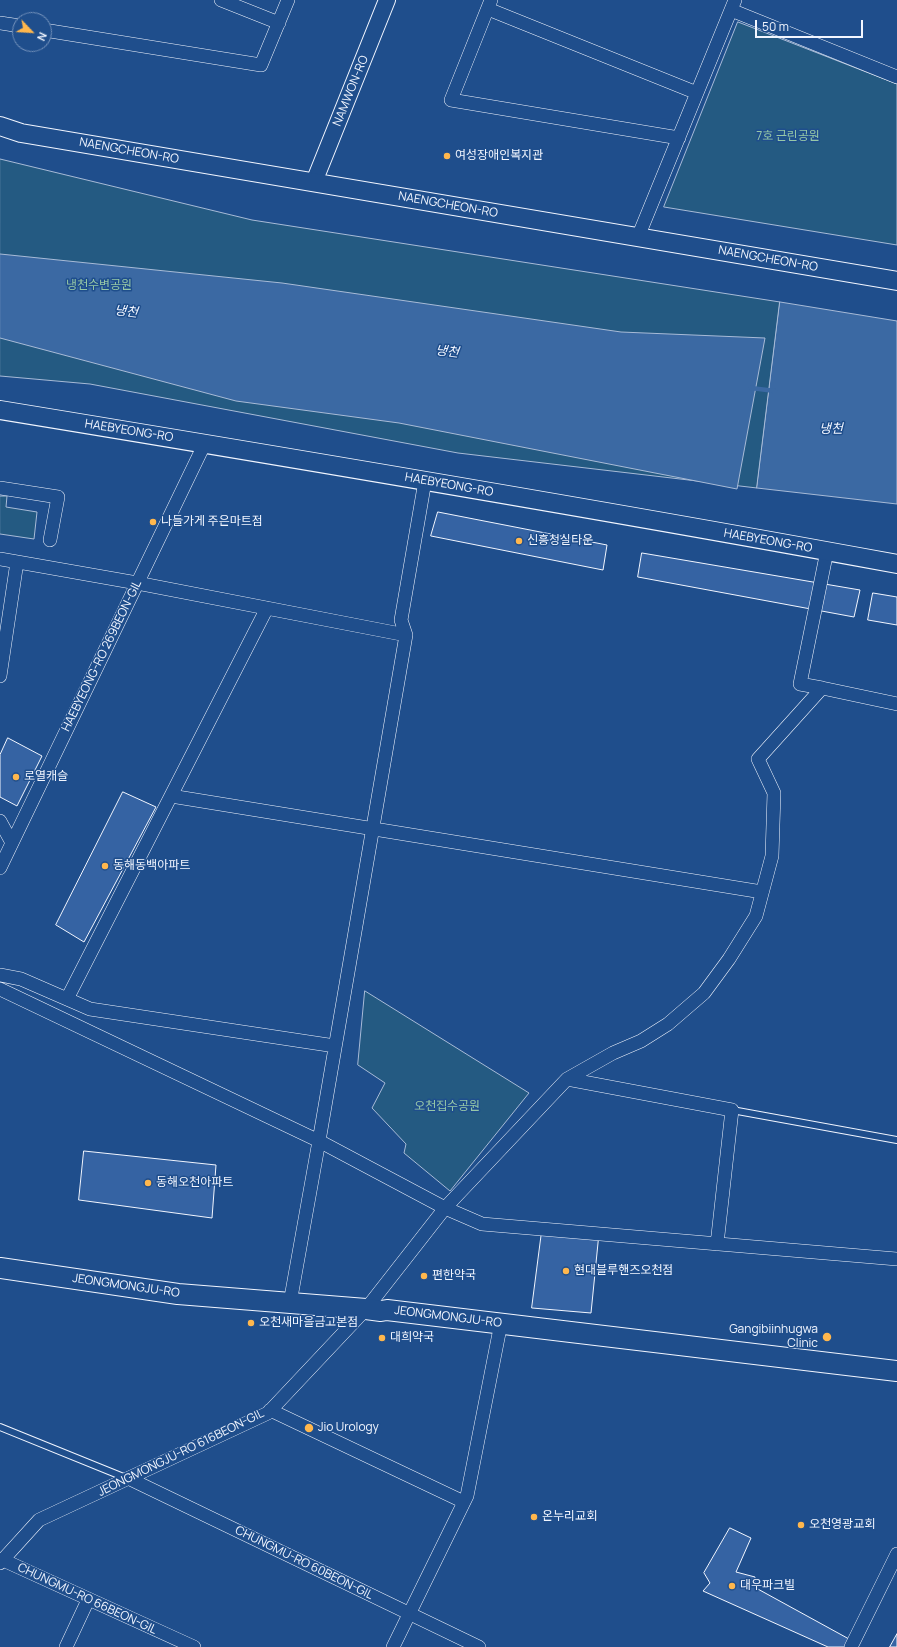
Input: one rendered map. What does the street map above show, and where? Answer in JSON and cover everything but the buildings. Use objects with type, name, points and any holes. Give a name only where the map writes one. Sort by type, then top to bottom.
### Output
[{"type":"main road","name":"NAENGCHEON-RO","points":[[0,126],[22,133],[897,281]]},
{"type":"main road","name":"HAEBYEONG-RO","points":[[0,410],[205,443],[674,523],[897,564]]},
{"type":"main road","name":"JEONGMONGJU-RO","points":[[0,1268],[178,1294],[381,1311],[387,1310],[897,1371]]},
{"type":"street","points":[[221,0],[279,23]]},
{"type":"street","points":[[52,31],[261,65],[288,0]]},
{"type":"street","name":"NAMWON-RO","points":[[314,182],[387,0]]},
{"type":"street","points":[[679,138],[451,100],[490,4],[697,93]]},
{"type":"street","points":[[638,237],[733,5],[897,77]]},
{"type":"street","points":[[0,22],[12,24]]},
{"type":"street","name":"HAEBYEONG-RO 269BEON-GIL","points":[[0,868],[205,443]]},
{"type":"street","points":[[290,1303],[406,635],[401,620],[425,481]]},
{"type":"street","points":[[0,488],[58,497],[50,540]]},
{"type":"street","points":[[827,551],[800,684],[897,704]]},
{"type":"street","points":[[0,559],[137,583],[406,635]]},
{"type":"street","points":[[0,676],[17,562]]},
{"type":"street","points":[[67,999],[267,608]]},
{"type":"street","name":"JEONGMONGJU-RO 616BEON-GIL","points":[[1,1560],[39,1520],[130,1479],[270,1410],[366,1309],[445,1208],[567,1079],[613,1053],[642,1041],[668,1024],[704,993],[729,959],[756,916],[772,856],[774,793],[758,759],[822,688]]},
{"type":"street","points":[[171,796],[372,830],[762,892]]},
{"type":"street","points":[[0,821],[12,843]]},
{"type":"street","points":[[0,975],[21,979],[90,1010],[335,1046]]},
{"type":"street","points":[[0,989],[319,1141],[445,1208],[482,1224],[897,1259]]},
{"type":"street","points":[[567,1079],[732,1110],[716,1244]]},
{"type":"street","points":[[393,1647],[467,1496],[501,1323]]},
{"type":"street","points":[[270,1410],[464,1502]]},
{"type":"street","name":"CHUNGMU-RO 60BEON-GIL","points":[[130,1479],[479,1647]]},
{"type":"street","points":[[851,1647],[897,1554]]},
{"type":"street","name":"CHUNGMU-RO 66BEON-GIL","points":[[1,1560],[194,1647]]},
{"type":"street","points":[[66,1647],[88,1600]]},
{"type":"lane","points":[[732,1110],[897,1140]]},
{"type":"lane","points":[[0,1427],[130,1479]]},
{"type":"green space","name":"7호 근린공원","points":[[738,22],[897,84],[897,245],[664,207]]},
{"type":"green space","name":"냉천수변공원","points":[[0,159],[252,220],[780,302],[757,488],[458,453],[90,384],[0,376]]},
{"type":"green space","points":[[0,496],[7,496],[6,507],[37,512],[34,539],[0,534]]},
{"type":"green space","name":"오천집수공원","points":[[365,991],[529,1093],[450,1191],[404,1153],[406,1144],[372,1108],[385,1083],[358,1065]]},
{"type":"water","name":"냉천수변공원","points":[[0,254],[282,283],[621,332],[765,338],[737,489],[399,423],[236,401],[0,338]]},
{"type":"water","name":"냉천","points":[[780,302],[897,321],[897,504],[757,488]]},
{"type":"waterway","name":"냉천","points":[[751,388],[775,391]]},
{"type":"place","name":"여성장애인복지관","points":[[447,156]]},
{"type":"place","name":"나들가게 주은마트점","points":[[153,522]]},
{"type":"place","name":"신흥청실타운","points":[[519,541]]},
{"type":"place","name":"로열캐슬","points":[[16,777]]},
{"type":"place","name":"동해동백아파트","points":[[105,866]]},
{"type":"place","name":"동해오천아파트","points":[[148,1183]]},
{"type":"place","name":"현대블루핸즈오천점","points":[[566,1271]]},
{"type":"place","name":"편한약국","points":[[424,1276]]},
{"type":"place","name":"오천새마을금고본점","points":[[251,1323]]},
{"type":"place","name":"Gangibiinhugwa Clinic","points":[[827,1337]]},
{"type":"place","name":"대희약국","points":[[382,1338]]},
{"type":"place","name":"Jio Urology","points":[[309,1428]]},
{"type":"place","name":"온누리교회","points":[[534,1517]]},
{"type":"place","name":"오천영광교회","points":[[801,1525]]},
{"type":"place","name":"대우파크빌","points":[[732,1586]]}]
